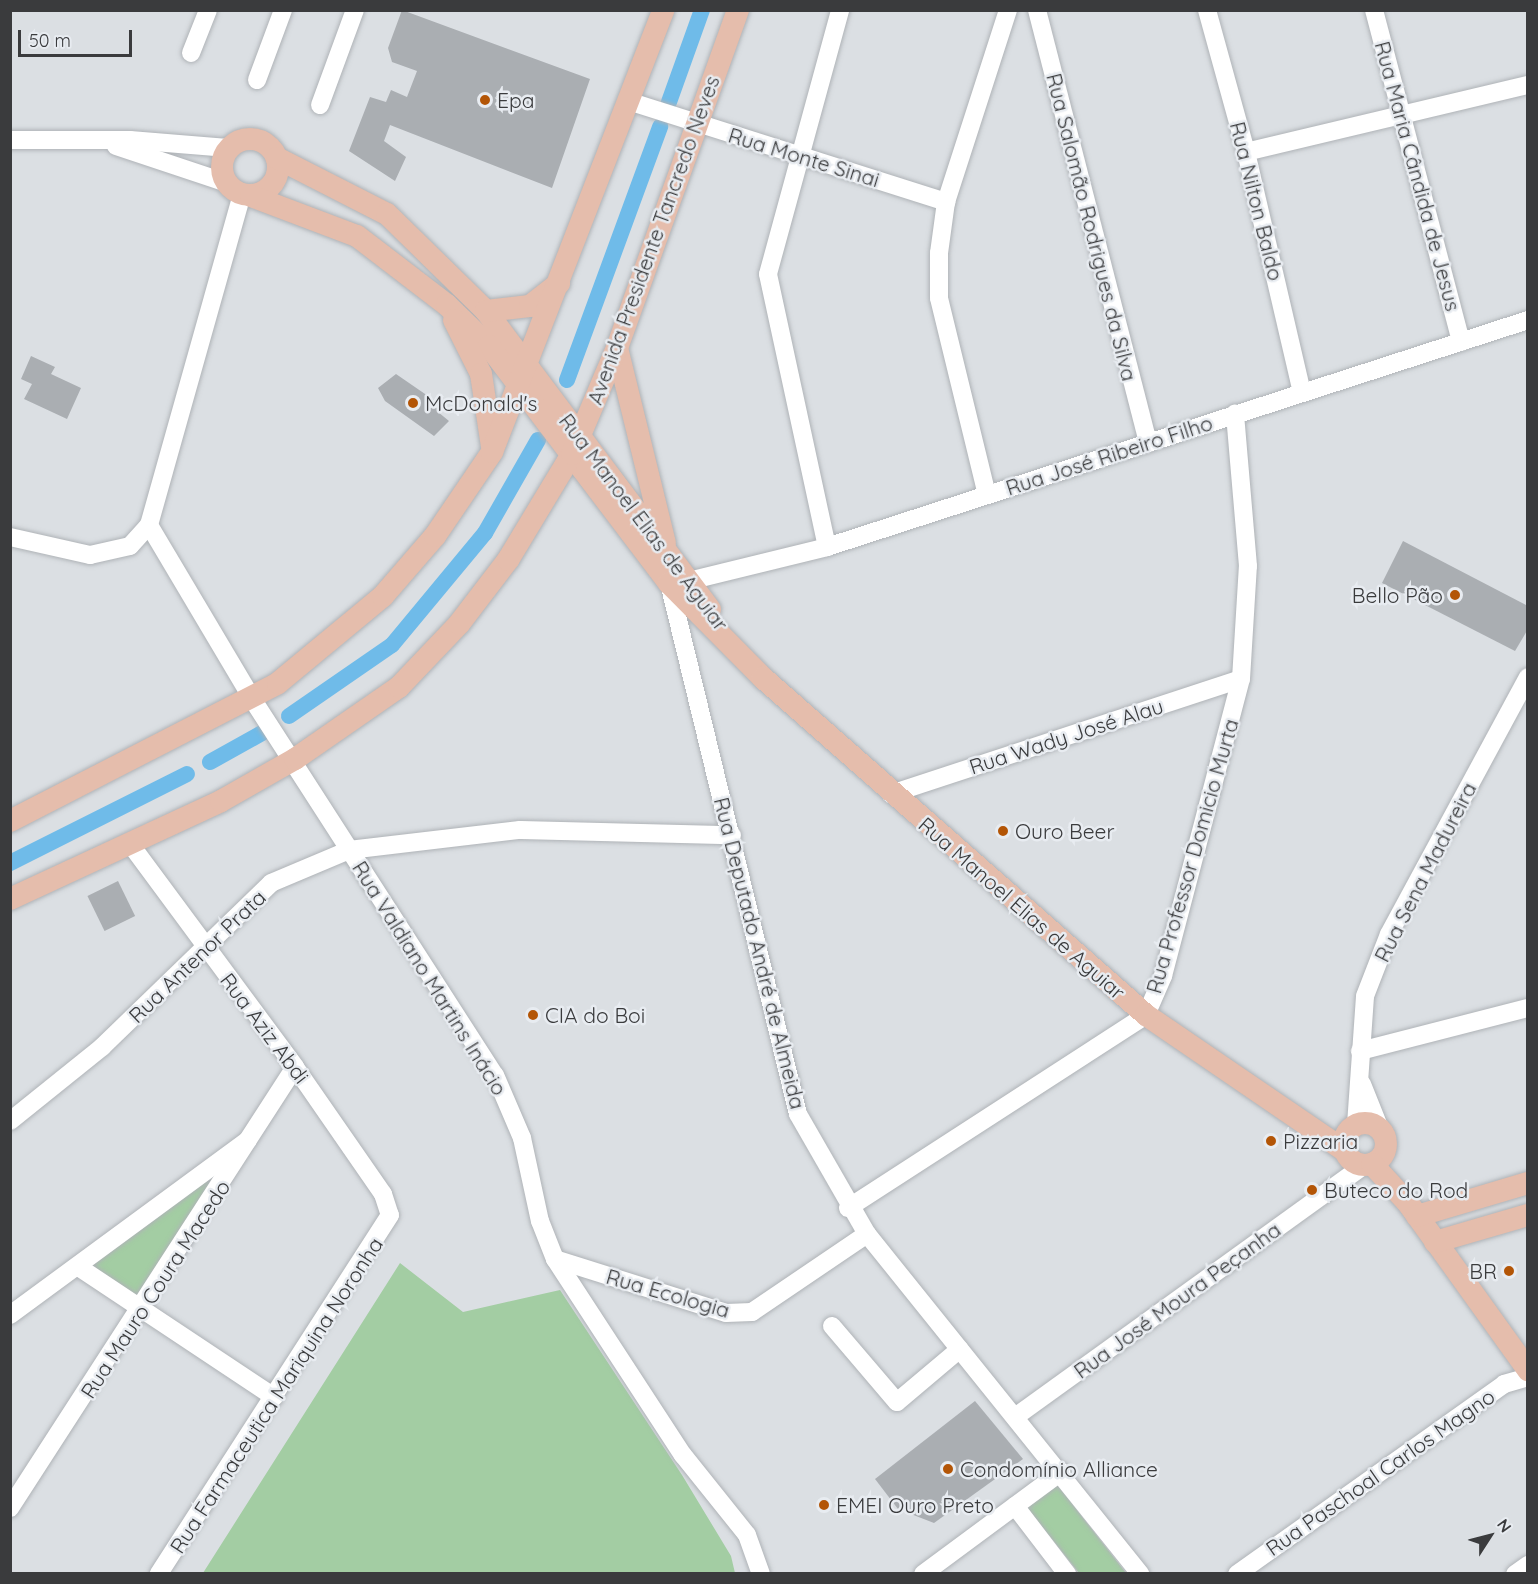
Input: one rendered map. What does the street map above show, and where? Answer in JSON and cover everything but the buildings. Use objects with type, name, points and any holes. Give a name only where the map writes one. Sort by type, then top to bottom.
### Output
[{"type":"main road","points":[[10,821],[256,705],[278,683],[383,596],[435,536],[492,452],[638,105],[663,10]]},
{"type":"main road","name":"Avenida Presidente Tancredo Neves","points":[[10,899],[130,845],[288,750],[399,687],[422,663],[508,560],[557,481],[618,348],[691,123],[738,10]]},
{"type":"main road","points":[[240,140],[258,140],[277,158],[387,214],[486,311],[522,377],[447,305],[357,236],[240,191],[221,166],[228,148],[240,140]]},
{"type":"main road","points":[[240,191],[274,184],[277,158]]},
{"type":"main road","points":[[357,236],[367,220],[387,214]]},
{"type":"main road","points":[[486,311],[530,306],[564,278]]},
{"type":"main road","points":[[447,305],[481,374],[492,452]]},
{"type":"main road","points":[[618,348],[667,554]]},
{"type":"main road","name":"Rua Manoel Elias de Aguiar","points":[[522,377],[575,446],[667,554],[678,582]]},
{"type":"main road","name":"Rua Manoel Elias de Aguiar","points":[[575,446],[599,491],[763,678],[891,794],[1146,1015],[1298,1118],[1366,1152]]},
{"type":"main road","points":[[557,481],[574,477],[599,491]]},
{"type":"main road","name":"Rua Manoel Elias de Aguiar","points":[[1298,1118],[1354,1126],[1366,1152]]},
{"type":"main road","name":"Rua Sena Madureira","points":[[1366,1152],[1412,1210],[1527,1370]]},
{"type":"main road","points":[[1412,1210],[1527,1183]]},
{"type":"main road","points":[[1435,1242],[1527,1215]]},
{"type":"street","points":[[191,52],[208,10]]},
{"type":"street","points":[[257,80],[283,10]]},
{"type":"street","points":[[320,105],[355,10]]},
{"type":"street","points":[[827,546],[768,274],[840,10]]},
{"type":"street","points":[[987,495],[939,298],[946,202],[1008,10]]},
{"type":"street","name":"Rua Salomão Rodrigues da Silva","points":[[1037,10],[1148,443]]},
{"type":"street","name":"Rua Nilton Baldo","points":[[1207,10],[1246,152],[1302,393]]},
{"type":"street","name":"Rua Maria Cândida de Jesus","points":[[1374,10],[1404,116],[1461,342]]},
{"type":"street","points":[[1246,152],[1527,85]]},
{"type":"street","name":"Rua Monte Sinai","points":[[638,105],[946,202]]},
{"type":"street","points":[[10,537],[90,555],[130,546],[149,525],[240,191],[95,139]]},
{"type":"street","points":[[10,140],[95,139],[228,148]]},
{"type":"street","name":"Rua José Ribeiro Filho","points":[[678,582],[827,546],[1527,320]]},
{"type":"street","name":"Rua Professor Domicio Murta","points":[[848,1208],[1146,1015],[1163,976],[1241,679],[1248,566],[1235,414]]},
{"type":"street","name":"Rua Valdiano Martins Inácio","points":[[149,525],[256,705],[288,750],[510,1104],[555,1259],[683,1455],[747,1534],[761,1574]]},
{"type":"street","name":"Rua Deputado André de Almeida","points":[[678,582],[732,835],[798,1114],[848,1208],[867,1234],[1061,1472],[1140,1574]]},
{"type":"street","name":"Rua Sena Madureira","points":[[1366,1152],[1360,1079],[1365,996],[1389,934],[1527,677]]},
{"type":"street","name":"Rua Wady José Alau","points":[[891,794],[1241,679]]},
{"type":"street","name":"Rua Antenor Prata","points":[[10,1121],[102,1047],[271,883],[349,850],[520,830],[732,835]]},
{"type":"street","name":"Rua Aziz Abdi","points":[[130,845],[295,1067],[383,1194],[390,1215]]},
{"type":"street","points":[[1360,1051],[1527,1008]]},
{"type":"street","name":"Rua Mauro Coura Macedo","points":[[10,1508],[258,1132],[295,1067]]},
{"type":"street","name":"Rua Sena Madureira","points":[[1354,1126],[1360,1079]]},
{"type":"street","points":[[10,1315],[80,1268],[258,1132]]},
{"type":"street","name":"Rua José Moura Peçanha","points":[[1015,1417],[1339,1184],[1366,1152]]},
{"type":"street","name":"Rua Farmaceutica Mariquina Noronha","points":[[159,1574],[390,1215]]},
{"type":"street","name":"Rua Ecologia","points":[[555,1259],[726,1313],[752,1312],[867,1234]]},
{"type":"street","points":[[80,1268],[143,1307],[274,1397]]},
{"type":"street","points":[[832,1326],[897,1402],[960,1349]]},
{"type":"street","name":"Rua Paschoal Carlos Magno","points":[[1237,1574],[1504,1384],[1527,1377]]},
{"type":"street","points":[[923,1574],[1061,1472]]},
{"type":"street","points":[[1015,1506],[1066,1574]]},
{"type":"street","points":[[1515,1574],[1527,1565]]},
{"type":"green space","points":[[258,1132],[143,1307],[80,1268]]},
{"type":"green space","points":[[400,1263],[463,1312],[560,1290],[682,1475],[731,1556],[735,1573],[203,1573]]},
{"type":"green space","points":[[1055,1482],[1126,1573],[1079,1573],[1025,1505]]},
{"type":"waterway","points":[[669,102],[702,10]]},
{"type":"waterway","points":[[567,380],[660,127]]},
{"type":"waterway","points":[[289,716],[392,645],[485,533],[538,440]]},
{"type":"waterway","points":[[210,762],[262,733]]},
{"type":"waterway","points":[[10,863],[187,774]]},
{"type":"place","name":"Epa","points":[[485,100]]},
{"type":"place","name":"McDonald's","points":[[413,403]]},
{"type":"place","name":"Bello Pão","points":[[1455,595]]},
{"type":"place","name":"Ouro Beer","points":[[1003,831]]},
{"type":"place","name":"CIA do Boi","points":[[533,1015]]},
{"type":"place","name":"Pizzaria","points":[[1271,1141]]},
{"type":"place","name":"Buteco do Rod","points":[[1312,1190]]},
{"type":"place","name":"BR","points":[[1509,1271]]},
{"type":"place","name":"Condomínio Alliance","points":[[948,1469]]},
{"type":"place","name":"EMEI Ouro Preto","points":[[824,1505]]}]
